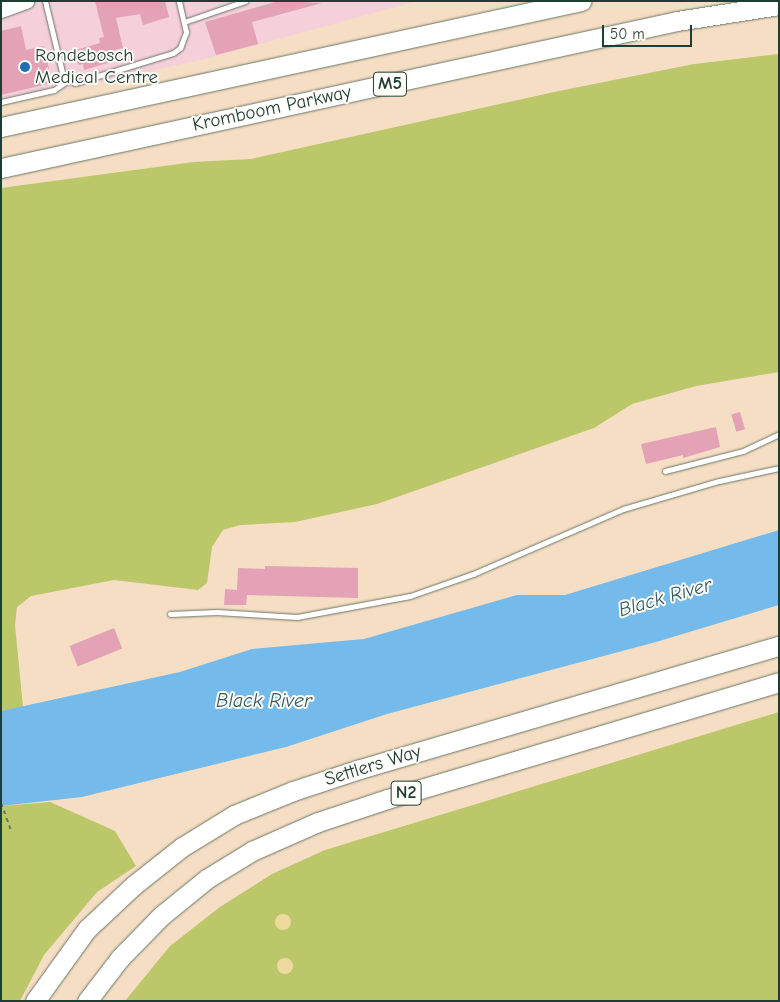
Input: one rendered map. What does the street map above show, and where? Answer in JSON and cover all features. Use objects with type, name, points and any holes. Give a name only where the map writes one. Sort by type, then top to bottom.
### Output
[{"type":"highway","name":"Kromboom Parkway","points":[[1,128],[581,1]]},
{"type":"highway","name":"Kromboom Parkway","points":[[1,168],[677,21],[779,4]]},
{"type":"highway","name":"Settlers Way","points":[[35,1001],[87,929],[134,885],[182,847],[234,815],[293,791],[360,769],[779,646]]},
{"type":"highway","name":"Settlers Way","points":[[87,1001],[120,958],[161,916],[208,878],[252,852],[318,822],[387,799],[779,682]]},
{"type":"main road","points":[[1,10],[26,1]]},
{"type":"lane","points":[[38,1],[44,3],[63,76],[68,81],[75,83],[173,54],[185,41],[184,22],[179,1]]},
{"type":"lane","points":[[184,22],[245,1]]},
{"type":"lane","points":[[1,102],[54,90],[68,81]]},
{"type":"lane","points":[[664,471],[743,451],[779,434]]},
{"type":"lane","points":[[170,614],[216,612],[297,617],[410,596],[473,574],[623,509],[700,486],[779,468]]},
{"type":"path","points":[[1,803],[11,830]]},
{"type":"shaded area","points":[[26,1],[417,1],[209,58],[1,104],[1,10]]},
{"type":"green space","points":[[779,54],[779,372],[696,386],[632,404],[594,428],[377,504],[295,522],[240,525],[223,530],[212,547],[207,583],[198,590],[114,580],[31,596],[17,607],[15,625],[23,707],[1,711],[1,188],[194,162],[251,159],[554,92],[694,64]]},
{"type":"green space","points":[[779,712],[779,1001],[125,1001],[170,946],[220,907],[272,874],[325,850]]},
{"type":"green space","points":[[50,802],[115,831],[136,866],[97,892],[44,955],[20,1001],[1,1001],[1,806]]},
{"type":"sand","points":[[283,914],[291,922],[283,930],[275,922]]},
{"type":"sand","points":[[285,958],[291,960],[293,966],[291,972],[285,974],[279,972],[277,966],[279,960]]},
{"type":"water","name":"Black River","points":[[779,530],[779,605],[656,642],[387,714],[286,747],[82,797],[1,806],[1,711],[180,672],[252,649],[364,639],[517,595],[565,595]]},
{"type":"building","points":[[95,1],[165,1],[169,17],[143,25],[140,14],[116,18],[123,48],[111,51],[114,61],[84,70],[83,64],[79,65],[74,58],[78,56],[76,50],[100,43],[99,38],[104,37]]},
{"type":"building","points":[[279,1],[322,3],[252,22],[258,44],[216,55],[205,22]]},
{"type":"building","name":"Rondebosch Medical Centre","points":[[21,26],[26,50],[44,46],[52,83],[1,95],[1,31]]},
{"type":"building","points":[[740,412],[745,429],[736,432],[731,414]]},
{"type":"building","points":[[716,427],[720,447],[683,458],[683,455],[646,464],[641,444]]},
{"type":"building","points":[[265,566],[358,568],[358,598],[247,595],[246,605],[224,605],[225,589],[237,590],[238,568],[265,569]]},
{"type":"building","points":[[114,628],[122,648],[78,666],[69,646]]},
{"type":"place","name":"Rondebosch Medical Centre","points":[[25,67]]}]
